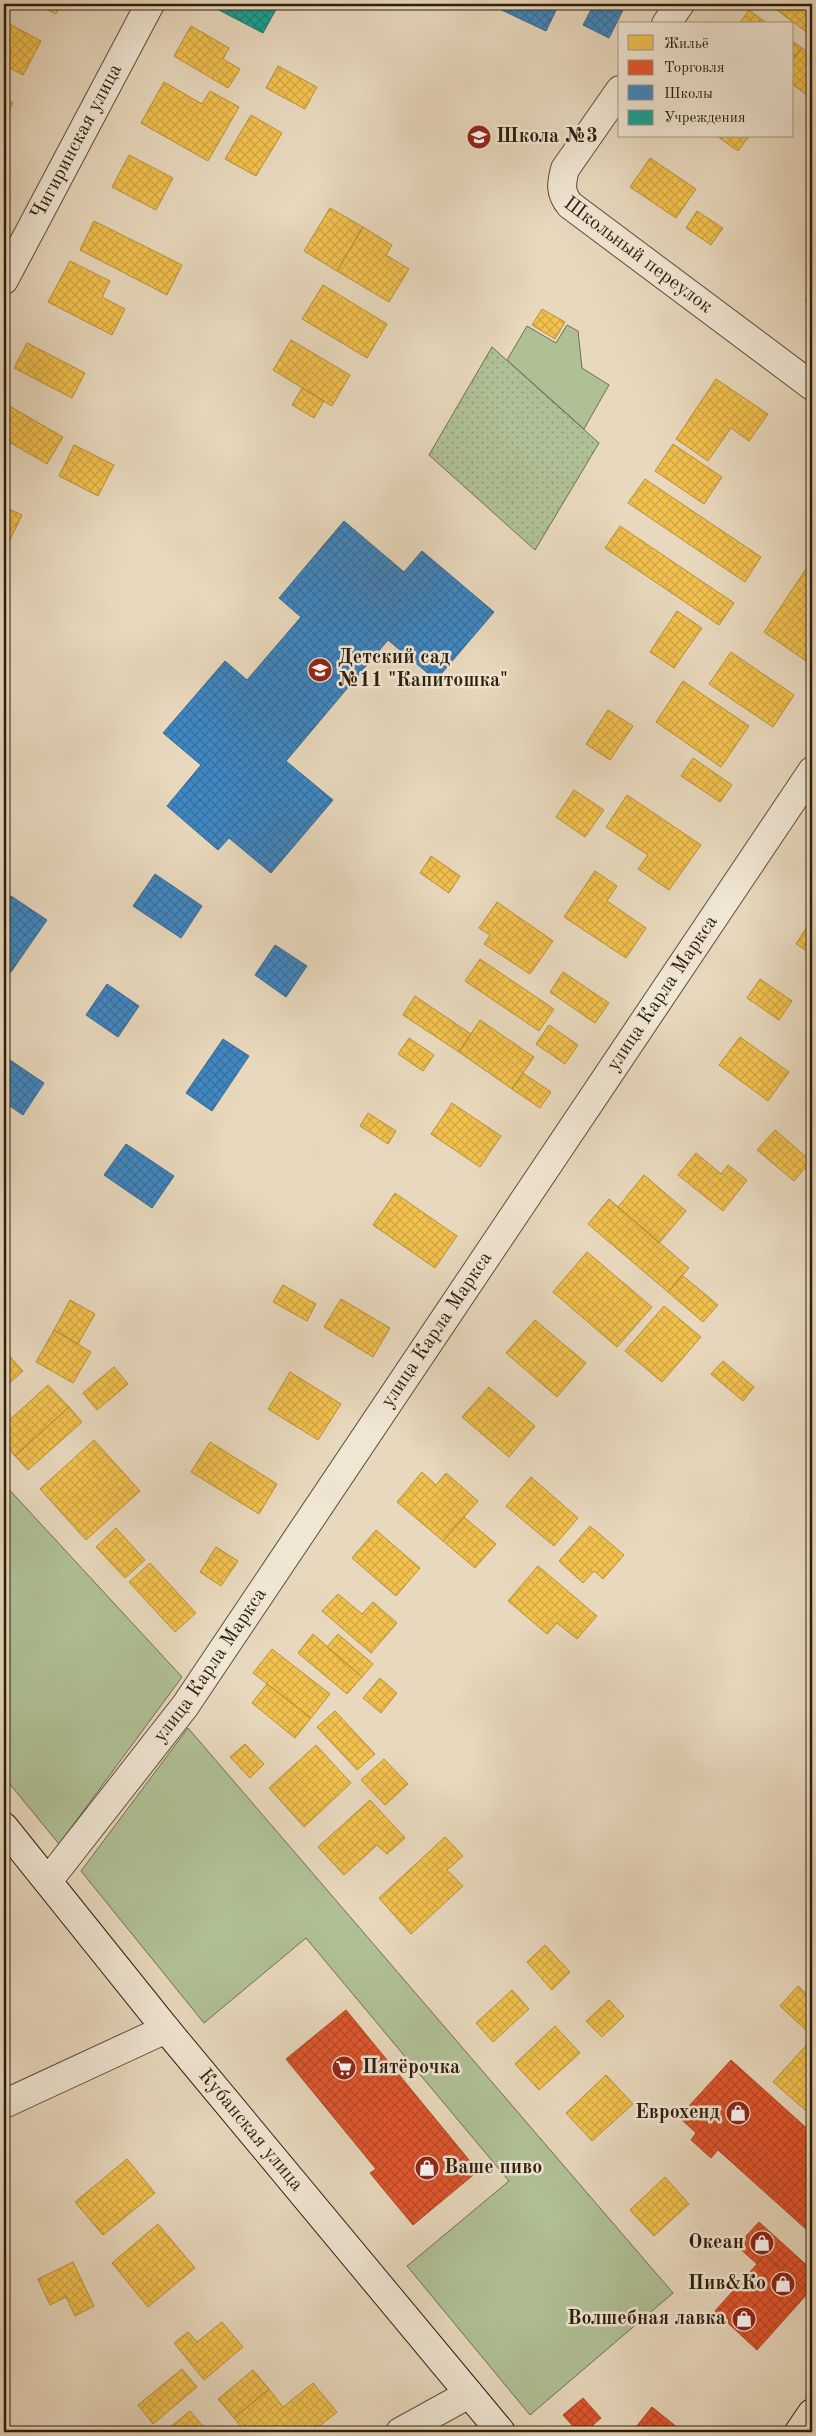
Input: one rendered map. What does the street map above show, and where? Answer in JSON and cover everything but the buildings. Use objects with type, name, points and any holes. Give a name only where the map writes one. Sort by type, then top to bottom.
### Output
[{"type":"street","name":"Чигиринская улица","points":[[4,280],[150,4]]},
{"type":"street","points":[[667,22],[680,4]]},
{"type":"street","name":"Школьный переулок","points":[[618,93],[565,169],[562,180],[563,196],[570,205],[812,386]]},
{"type":"street","name":"улица Карла Маркса","points":[[48,1881],[185,1706],[812,770]]},
{"type":"street","name":"Кубанская улица","points":[[4,1826],[166,2028],[500,2432]]},
{"type":"street","points":[[4,2104],[166,2028]]},
{"type":"street","points":[[400,2432],[469,2394]]},
{"type":"street","points":[[799,2432],[812,2413]]},
{"type":"green space","points":[[567,325],[578,331],[582,368],[609,385],[584,429],[507,360],[527,326],[556,343]]},
{"type":"green space","points":[[492,347],[599,443],[535,550],[429,455]]},
{"type":"green space","points":[[4,1484],[182,1677],[59,1844],[4,1777]]},
{"type":"green space","points":[[188,1728],[673,2293],[530,2415],[407,2266],[509,2181],[306,1938],[204,2023],[81,1871]]},
{"type":"place","name":"Школа №3","points":[[479,137]]},
{"type":"place","name":"Детский сад №11 \"Капитошка\"","points":[[320,670]]},
{"type":"place","name":"Пятёрочка","points":[[344,2068]]},
{"type":"place","name":"Еврохенд","points":[[738,2113]]},
{"type":"place","name":"Ваше пиво","points":[[427,2168]]},
{"type":"place","name":"Океан","points":[[762,2243]]},
{"type":"place","name":"Пив&Ко","points":[[783,2284]]},
{"type":"place","name":"Волшебная лавка","points":[[744,2319]]}]
